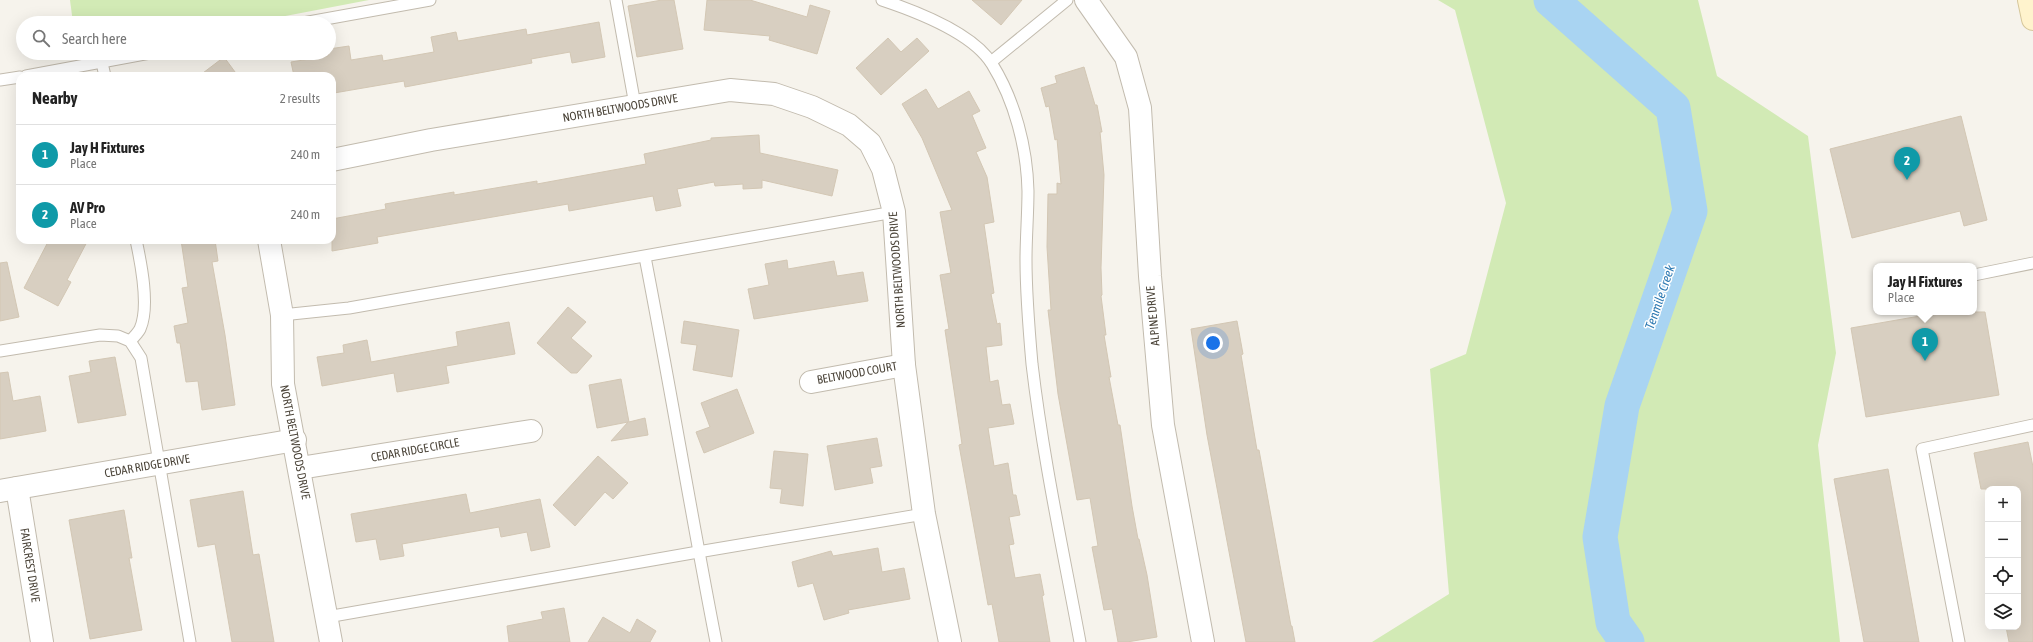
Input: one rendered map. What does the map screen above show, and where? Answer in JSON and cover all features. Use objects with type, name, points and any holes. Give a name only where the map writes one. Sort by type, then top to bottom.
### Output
[{"type":"main road","points":[[2030,0],[2033,19]]},
{"type":"street","name":"ALPINE DRIVE","points":[[1086,0],[1126,57],[1140,108],[1150,276],[1163,425],[1203,642]]},
{"type":"street","name":"NORTH BELTWOODS DRIVE","points":[[336,159],[431,140],[730,90],[774,94],[812,107],[849,125],[870,143],[883,169],[894,212],[904,365],[924,514],[950,642]]},
{"type":"street","name":"NORTH BELTWOODS DRIVE","points":[[270,244],[282,315],[283,384],[295,440],[331,642]]},
{"type":"street","name":"BELTWOOD COURT","points":[[811,382],[904,365]]},
{"type":"street","name":"CEDAR RIDGE CIRCLE","points":[[300,468],[531,431]]},
{"type":"street","name":"CEDAR RIDGE DRIVE","points":[[9,490],[295,440]]},
{"type":"street","name":"FAIRCREST DRIVE","points":[[9,490],[42,642]]},
{"type":"lane","points":[[336,17],[430,0]]},
{"type":"lane","points":[[616,0],[635,105]]},
{"type":"lane","points":[[882,0],[939,22],[970,42],[991,62],[1004,84],[1017,121],[1024,152],[1028,191],[1026,261],[1028,330],[1035,391],[1080,642]]},
{"type":"lane","points":[[991,62],[1067,0]]},
{"type":"lane","points":[[49,72],[116,60]]},
{"type":"lane","points":[[102,63],[104,72]]},
{"type":"lane","points":[[0,80],[16,78]]},
{"type":"lane","points":[[282,315],[349,308],[894,212]]},
{"type":"lane","points":[[130,341],[140,330],[144,303],[141,267],[137,244]]},
{"type":"lane","points":[[645,256],[671,388],[698,552],[716,642]]},
{"type":"lane","points":[[1977,274],[2033,263]]},
{"type":"lane","points":[[0,351],[100,335],[118,336],[130,341],[136,348],[141,358],[190,642]]},
{"type":"lane","points":[[1959,642],[1922,449],[2033,425]]},
{"type":"lane","points":[[327,617],[924,514]]},
{"type":"green space","points":[[70,0],[369,0],[286,16],[72,16]]},
{"type":"green space","points":[[1438,0],[1698,0],[1717,76],[1808,136],[1836,353],[1818,445],[1840,642],[1372,642],[1449,594],[1430,369],[1466,354],[1506,203],[1455,10]]},
{"type":"building","points":[[662,0],[674,0],[683,49],[637,57],[628,6]]},
{"type":"building","points":[[707,0],[750,0],[807,17],[810,5],[830,11],[817,54],[769,40],[770,36],[704,30]]},
{"type":"building","points":[[972,0],[1022,0],[1001,25]]},
{"type":"building","points":[[599,22],[605,57],[572,63],[570,52],[531,59],[532,63],[405,87],[404,81],[336,93],[336,72],[293,72],[291,62],[303,60],[336,60],[336,48],[349,46],[351,60],[382,55],[383,61],[434,52],[431,37],[456,32],[458,41],[526,29],[527,35]]},
{"type":"building","points":[[888,38],[901,52],[917,38],[929,51],[881,95],[856,68]]},
{"type":"building","points":[[220,60],[226,60],[235,72],[204,72]]},
{"type":"building","points":[[1084,67],[1095,105],[1097,105],[1102,132],[1100,132],[1104,175],[1101,296],[1106,335],[1104,335],[1111,377],[1109,377],[1118,425],[1120,425],[1132,506],[1147,575],[1157,637],[1127,642],[1118,642],[1112,609],[1104,610],[1092,547],[1098,546],[1090,498],[1077,500],[1058,394],[1048,310],[1051,310],[1047,247],[1048,194],[1057,194],[1057,183],[1061,184],[1057,139],[1055,140],[1049,106],[1046,107],[1041,88],[1057,83],[1055,76]]},
{"type":"building","points":[[926,89],[938,109],[969,91],[980,111],[972,115],[986,148],[976,152],[987,177],[994,222],[984,224],[994,293],[991,294],[997,324],[1000,323],[1002,345],[986,347],[990,382],[998,380],[1002,405],[1010,404],[1014,424],[988,428],[994,466],[1008,463],[1013,495],[1016,495],[1020,515],[1009,517],[1014,544],[1009,545],[1015,578],[1040,574],[1044,595],[1042,596],[1050,642],[999,642],[992,604],[988,605],[959,445],[962,444],[945,330],[949,329],[940,275],[951,273],[940,212],[952,210],[922,138],[902,104]]},
{"type":"building","points":[[1961,116],[1987,220],[1964,226],[1960,211],[1852,238],[1830,149]]},
{"type":"building","points":[[759,135],[760,153],[838,170],[832,196],[762,180],[762,188],[743,189],[743,184],[715,186],[714,182],[677,189],[681,206],[656,211],[653,196],[569,211],[568,204],[377,237],[378,243],[332,251],[332,244],[336,244],[336,218],[386,209],[385,204],[454,192],[454,195],[537,181],[537,184],[646,164],[644,154],[711,140],[711,138]]},
{"type":"building","points":[[47,244],[86,244],[67,280],[71,282],[58,306],[24,288]]},
{"type":"building","points":[[182,244],[216,244],[218,261],[212,262],[225,335],[235,405],[202,410],[198,381],[186,382],[180,343],[177,343],[174,326],[188,323],[182,288],[188,287]]},
{"type":"building","points":[[787,260],[788,269],[834,261],[837,276],[863,272],[868,301],[754,319],[748,289],[769,285],[765,264]]},
{"type":"building","points":[[7,262],[19,317],[0,321],[0,263]]},
{"type":"building","points":[[568,307],[586,322],[571,338],[592,356],[577,373],[571,373],[537,343]]},
{"type":"building","points":[[1977,312],[1985,312],[1999,395],[1866,417],[1851,328],[1926,315],[1977,315]]},
{"type":"building","points":[[684,321],[739,330],[732,377],[693,370],[697,345],[681,343]]},
{"type":"building","points":[[1237,321],[1243,354],[1241,355],[1257,450],[1259,450],[1295,642],[1246,642],[1207,435],[1191,329]]},
{"type":"building","points":[[509,322],[515,354],[446,366],[449,383],[397,392],[394,373],[322,386],[317,357],[344,353],[343,345],[367,340],[371,362],[458,346],[456,332]]},
{"type":"building","points":[[115,357],[126,415],[78,423],[69,376],[91,372],[89,361]]},
{"type":"building","points":[[8,372],[13,401],[40,396],[46,431],[0,439],[0,373]]},
{"type":"building","points":[[621,379],[629,422],[645,418],[648,435],[611,441],[628,422],[597,428],[589,385]]},
{"type":"building","points":[[737,389],[754,433],[704,453],[696,432],[710,427],[701,403]]},
{"type":"building","points":[[877,438],[882,466],[870,468],[873,483],[835,490],[827,446]]},
{"type":"building","points":[[2028,442],[2033,467],[2033,642],[2009,642],[2007,630],[2021,630],[2021,486],[1985,486],[1985,489],[1981,489],[1974,453]]},
{"type":"building","points":[[774,451],[808,454],[803,506],[780,503],[782,489],[770,488]]},
{"type":"building","points":[[598,456],[628,483],[613,499],[605,492],[575,526],[553,505]]},
{"type":"building","points":[[1888,469],[1919,642],[1864,642],[1834,479]]},
{"type":"building","points":[[243,491],[253,555],[259,554],[274,642],[232,642],[215,544],[198,547],[190,500]]},
{"type":"building","points":[[466,494],[470,513],[540,499],[550,547],[531,551],[527,532],[501,537],[499,527],[402,544],[404,556],[380,560],[376,539],[356,542],[351,514]]},
{"type":"building","points":[[124,510],[132,558],[129,558],[142,630],[90,639],[69,520]]},
{"type":"building","points":[[878,548],[882,572],[904,568],[910,599],[848,610],[849,613],[824,620],[813,583],[798,587],[792,562],[831,551],[833,556]]},
{"type":"building","points":[[564,608],[570,642],[509,642],[507,626],[543,619],[541,612]]},
{"type":"building","points":[[603,617],[630,633],[637,619],[656,631],[650,642],[588,642]]},
{"type":"waterway","name":"Tenmile Creek","points":[[1551,0],[1673,108],[1690,211],[1622,406],[1600,537],[1613,622],[1627,642]]},
{"type":"place","name":"AV Pro","points":[[1907,180]]},
{"type":"place","name":"Jay H Fixtures","points":[[1925,361]]}]
